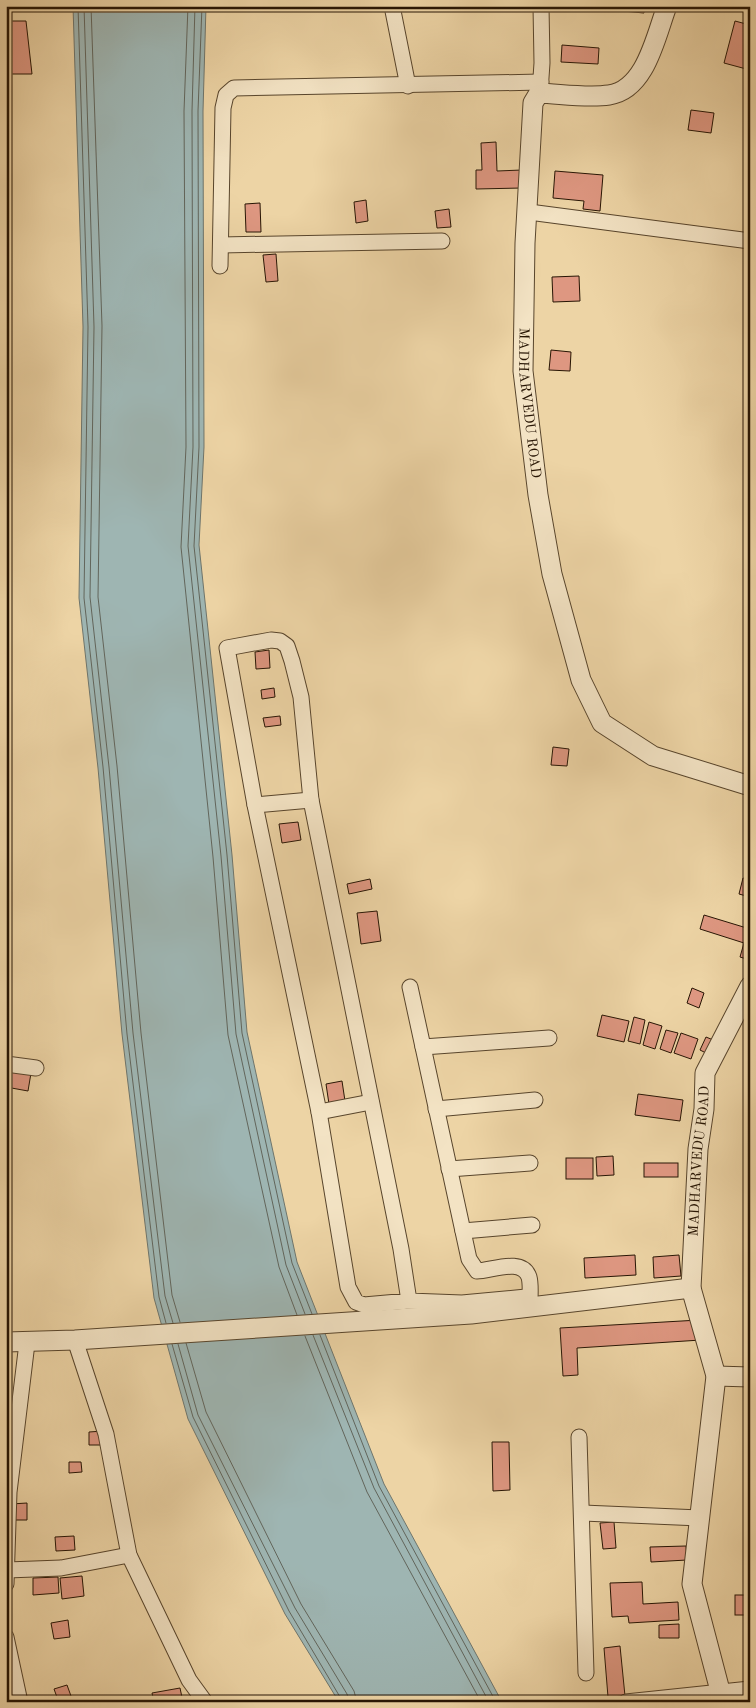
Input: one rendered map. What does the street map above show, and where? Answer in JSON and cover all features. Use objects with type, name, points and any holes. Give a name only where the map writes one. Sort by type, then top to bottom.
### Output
[{"type":"street","points":[[392,6],[408,86]]},
{"type":"street","points":[[540,88],[541,6]]},
{"type":"street","points":[[220,266],[223,108],[226,95],[234,88],[408,86],[540,88],[603,96],[626,89],[634,81],[646,61],[667,6]]},
{"type":"street","name":"MADHARVEDU ROAD","points":[[540,88],[533,103],[531,115],[529,212],[525,243],[523,371],[538,495],[552,574],[581,680],[602,723],[652,756],[750,786]]},
{"type":"street","points":[[529,212],[750,240]]},
{"type":"street","points":[[221,246],[442,241]]},
{"type":"street","points":[[409,1301],[401,1249],[310,800],[301,697],[292,661],[287,646],[280,641],[271,640],[227,648],[255,805],[319,1112],[348,1287],[356,1302],[364,1304],[409,1301],[462,1304],[526,1298],[530,1304]]},
{"type":"street","points":[[255,805],[310,800]]},
{"type":"street","name":"MADHARVEDU ROAD","points":[[716,1376],[691,1288],[698,1149],[704,1109],[705,1072],[750,986]]},
{"type":"street","points":[[410,987],[469,1260],[474,1269],[483,1271],[517,1266],[523,1269],[529,1277],[530,1304]]},
{"type":"street","points":[[423,1047],[549,1038]]},
{"type":"street","points":[[6,1064],[36,1068]]},
{"type":"street","points":[[436,1109],[535,1100]]},
{"type":"street","points":[[319,1112],[371,1102]]},
{"type":"street","points":[[449,1169],[530,1163]]},
{"type":"street","points":[[463,1231],[532,1225]]},
{"type":"street","points":[[6,1342],[27,1343],[471,1314],[530,1304],[691,1288]]},
{"type":"street","points":[[75,1340],[106,1434],[129,1555],[190,1680],[205,1702]]},
{"type":"street","points":[[27,1343],[8,1492],[7,1577],[129,1555]]},
{"type":"street","points":[[722,1697],[692,1584],[716,1376],[750,1377]]},
{"type":"street","points":[[580,1437],[586,1672]]},
{"type":"street","points":[[583,1513],[700,1518]]},
{"type":"street","points":[[6,1637],[20,1702]]},
{"type":"street","points":[[626,1702],[722,1697],[750,1689]]},
{"type":"water","points":[[73,6],[206,6],[203,111],[204,447],[199,545],[232,855],[247,1032],[297,1262],[384,1484],[502,1702],[339,1702],[285,1614],[188,1419],[154,1298],[122,1034],[98,768],[79,598],[83,327]]},
{"type":"building","points":[[623,6],[644,6],[644,13],[623,11]]},
{"type":"building","points":[[6,21],[26,21],[32,74],[6,74]]},
{"type":"building","points":[[735,21],[750,25],[750,70],[724,63]]},
{"type":"building","points":[[562,45],[599,48],[598,64],[561,62]]},
{"type":"building","points":[[691,110],[714,113],[711,133],[688,130]]},
{"type":"building","points":[[496,142],[497,171],[522,170],[522,188],[476,189],[476,170],[482,170],[481,143]]},
{"type":"building","points":[[555,171],[603,175],[600,211],[583,209],[584,201],[553,198]]},
{"type":"building","points":[[366,200],[368,221],[356,223],[354,202]]},
{"type":"building","points":[[260,203],[261,232],[246,232],[245,204]]},
{"type":"building","points":[[449,209],[451,227],[437,228],[435,211]]},
{"type":"building","points":[[276,254],[278,281],[266,282],[263,255]]},
{"type":"building","points":[[579,276],[580,301],[553,302],[552,277]]},
{"type":"building","points":[[551,350],[571,352],[570,371],[549,370]]},
{"type":"building","points":[[269,650],[270,668],[256,669],[255,652]]},
{"type":"building","points":[[6,679],[9,679],[11,698],[6,698]]},
{"type":"building","points":[[274,688],[275,697],[262,699],[261,690]]},
{"type":"building","points":[[280,716],[281,725],[265,727],[263,718]]},
{"type":"building","points":[[553,747],[569,749],[567,766],[551,765]]},
{"type":"building","points":[[298,822],[301,840],[282,843],[279,824]]},
{"type":"building","points":[[743,878],[750,880],[750,897],[739,894]]},
{"type":"building","points":[[370,879],[372,889],[349,894],[347,884]]},
{"type":"building","points":[[377,911],[381,941],[361,944],[357,913]]},
{"type":"building","points":[[704,915],[750,929],[750,960],[740,957],[744,943],[700,929]]},
{"type":"building","points":[[692,988],[704,993],[699,1008],[687,1003]]},
{"type":"building","points":[[602,1015],[629,1021],[624,1042],[597,1036]]},
{"type":"building","points":[[634,1017],[645,1020],[640,1044],[628,1041]]},
{"type":"building","points":[[649,1022],[662,1026],[655,1049],[643,1045]]},
{"type":"building","points":[[666,1030],[678,1033],[671,1053],[660,1049]]},
{"type":"building","points":[[681,1033],[698,1039],[691,1059],[674,1053]]},
{"type":"building","points":[[706,1037],[718,1042],[712,1056],[700,1050]]},
{"type":"building","points":[[8,1069],[31,1073],[28,1091],[6,1087]]},
{"type":"building","points":[[342,1081],[345,1101],[329,1104],[326,1084]]},
{"type":"building","points":[[638,1094],[683,1100],[680,1121],[635,1115]]},
{"type":"building","points":[[613,1156],[614,1175],[597,1176],[596,1157]]},
{"type":"building","points":[[566,1158],[593,1158],[593,1179],[566,1179]]},
{"type":"building","points":[[644,1163],[678,1163],[678,1177],[644,1177]]},
{"type":"building","points":[[635,1255],[636,1275],[585,1278],[584,1258]]},
{"type":"building","points":[[679,1255],[681,1276],[654,1278],[653,1257]]},
{"type":"building","points":[[699,1320],[701,1340],[577,1348],[578,1375],[563,1376],[560,1328]]},
{"type":"building","points":[[103,1431],[104,1445],[89,1445],[89,1432]]},
{"type":"building","points":[[492,1442],[509,1442],[510,1490],[493,1491]]},
{"type":"building","points":[[69,1462],[81,1462],[82,1472],[69,1473]]},
{"type":"building","points":[[27,1503],[27,1520],[11,1520],[11,1504]]},
{"type":"building","points":[[614,1522],[616,1548],[603,1549],[600,1523]]},
{"type":"building","points":[[74,1536],[75,1550],[56,1551],[55,1537]]},
{"type":"building","points":[[686,1546],[687,1560],[651,1562],[650,1547]]},
{"type":"building","points":[[82,1576],[84,1596],[62,1599],[60,1578]]},
{"type":"building","points":[[58,1577],[59,1593],[33,1595],[33,1578]]},
{"type":"building","points":[[642,1582],[643,1604],[678,1602],[679,1620],[629,1623],[628,1616],[612,1617],[610,1583]]},
{"type":"building","points":[[735,1595],[750,1595],[750,1615],[735,1615]]},
{"type":"building","points":[[68,1620],[70,1637],[54,1639],[51,1623]]},
{"type":"building","points":[[679,1624],[679,1638],[659,1638],[659,1625]]},
{"type":"building","points":[[620,1646],[625,1696],[608,1697],[604,1648]]},
{"type":"building","points":[[67,1685],[71,1696],[58,1700],[54,1689]]},
{"type":"building","points":[[180,1688],[183,1702],[154,1702],[152,1693]]}]
